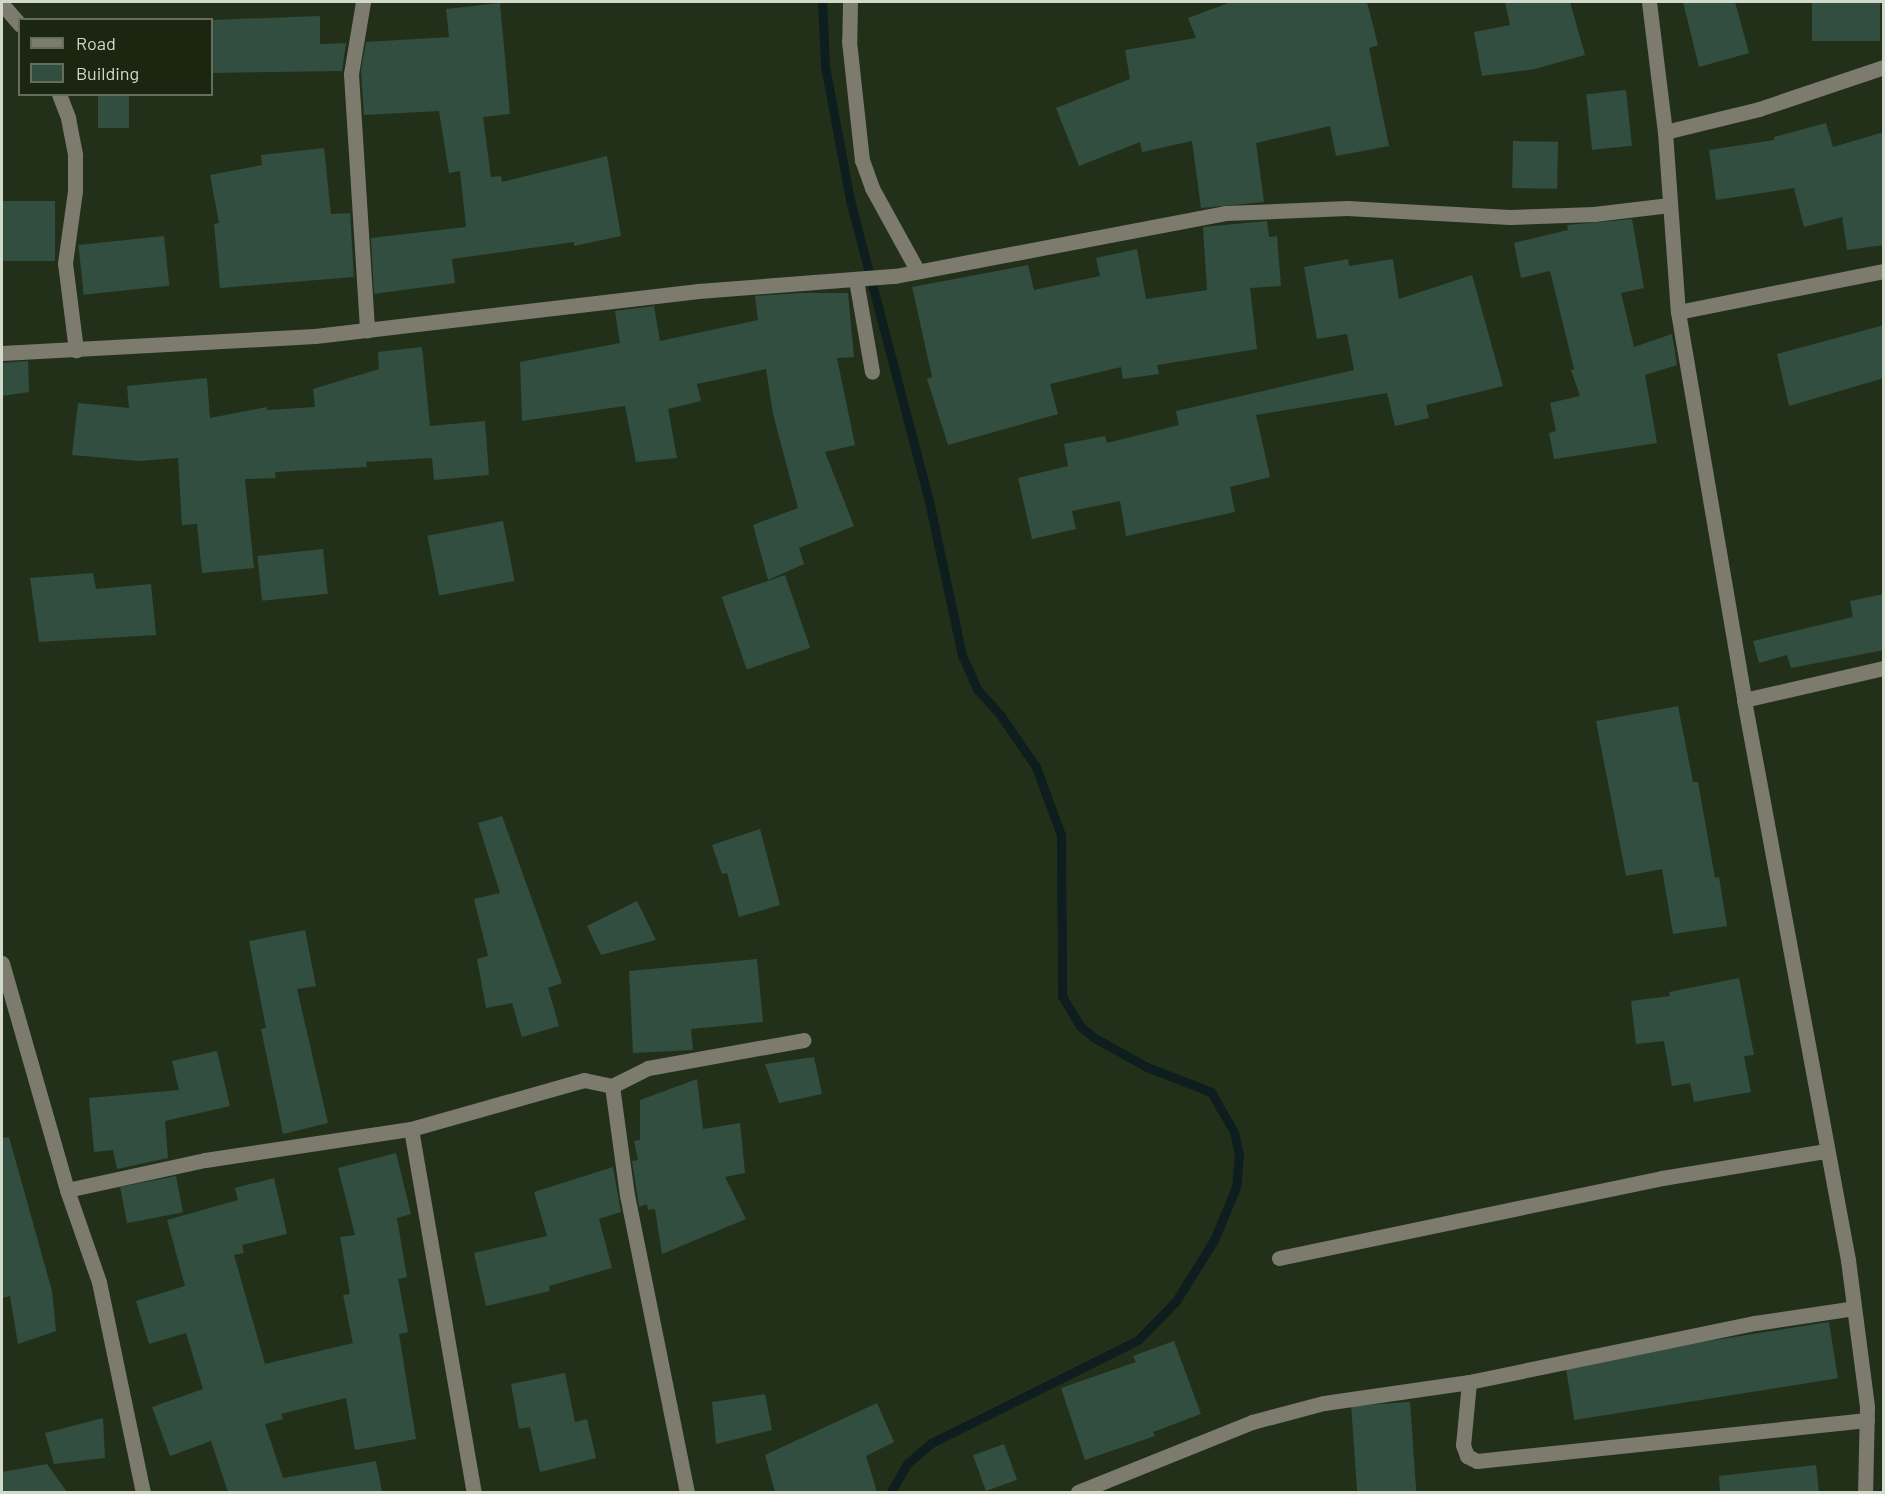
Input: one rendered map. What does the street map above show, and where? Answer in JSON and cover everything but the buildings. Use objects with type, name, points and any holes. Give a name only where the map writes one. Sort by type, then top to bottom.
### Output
[{"type":"street","points":[[363,2],[351,74],[367,331]]},
{"type":"street","points":[[850,2],[849,41],[862,160],[872,188],[918,270]]},
{"type":"street","points":[[1650,2],[1665,132],[1678,312],[1744,700],[1854,1308],[1867,1420],[1865,1492]]},
{"type":"street","points":[[2,4],[18,23]]},
{"type":"street","points":[[1665,132],[1759,109],[1884,67]]},
{"type":"street","points":[[60,96],[75,155],[75,191],[65,263],[76,350]]},
{"type":"street","points":[[2,353],[367,331],[698,291],[895,276],[1225,213],[1347,208],[1510,217],[1594,214],[1669,206]]},
{"type":"street","points":[[1678,312],[1884,271]]},
{"type":"street","points":[[860,279],[872,372]]},
{"type":"street","points":[[1744,700],[1884,668]]},
{"type":"street","points":[[2,963],[67,1190],[99,1282],[142,1492]]},
{"type":"street","points":[[67,1190],[205,1160],[411,1129],[584,1080],[612,1086],[648,1068],[802,1040]]},
{"type":"street","points":[[612,1086],[627,1195],[687,1492]]},
{"type":"street","points":[[411,1129],[474,1492]]},
{"type":"street","points":[[1279,1258],[1662,1178],[1825,1151]]},
{"type":"street","points":[[1078,1492],[1287,1412],[1469,1382],[1744,1325],[1854,1308]]},
{"type":"street","points":[[1469,1382],[1463,1445],[1467,1456],[1477,1461],[1867,1420]]},
{"type":"waterway","points":[[822,2],[825,66],[850,200],[930,506],[962,655],[977,689],[1001,716],[1036,767],[1061,835],[1062,996],[1080,1026],[1093,1037],[1147,1067],[1211,1092],[1234,1132],[1239,1155],[1236,1187],[1214,1240],[1176,1301],[1138,1340],[931,1443],[907,1464],[891,1492]]}]
